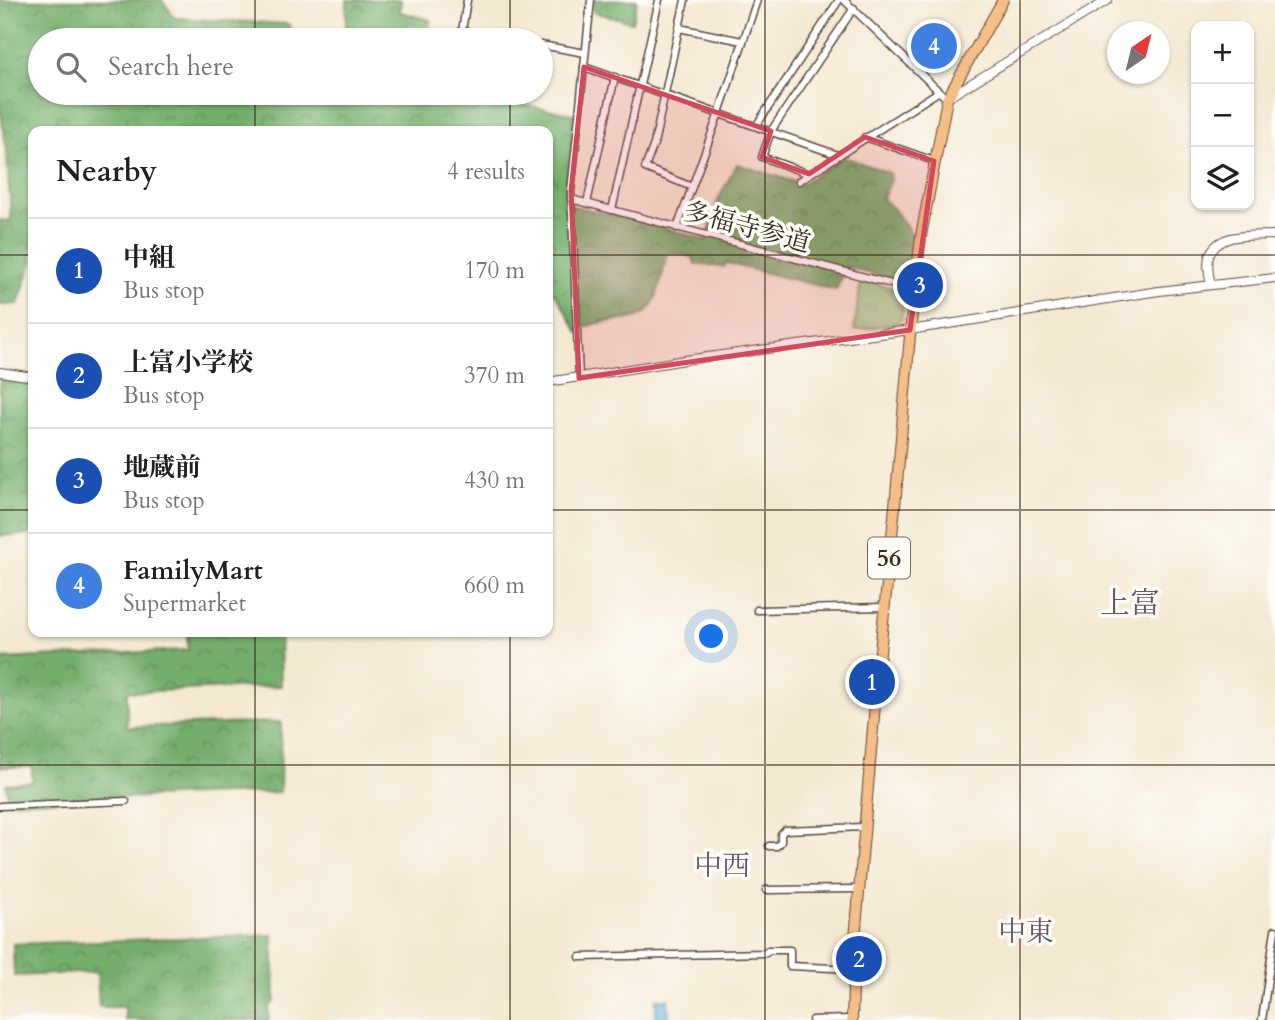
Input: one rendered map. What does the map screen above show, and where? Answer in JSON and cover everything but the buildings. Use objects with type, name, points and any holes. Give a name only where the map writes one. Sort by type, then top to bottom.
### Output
[{"type":"main road","name":"56","points":[[852,1020],[853,970],[864,827],[910,330],[942,96],[1003,0]]},
{"type":"street","points":[[463,28],[467,0]]},
{"type":"street","points":[[579,378],[571,199],[591,0]]},
{"type":"street","points":[[612,210],[659,0]]},
{"type":"street","points":[[685,0],[654,144],[645,168],[692,187]]},
{"type":"street","points":[[677,228],[757,0]]},
{"type":"street","points":[[756,126],[842,0],[854,8],[942,96]]},
{"type":"street","points":[[799,181],[865,137],[942,96],[1108,0]]},
{"type":"street","points":[[809,174],[762,158],[771,131],[854,8]]},
{"type":"street","points":[[679,28],[742,41]]},
{"type":"street","points":[[553,47],[585,53]]},
{"type":"street","points":[[800,60],[813,69]]},
{"type":"street","points":[[584,67],[838,155]]},
{"type":"street","points":[[587,203],[614,77]]},
{"type":"street","points":[[865,137],[934,161]]},
{"type":"street","name":"多福寺参道","points":[[571,199],[914,290]]},
{"type":"street","points":[[1210,285],[1209,255],[1217,245],[1232,237],[1275,235]]},
{"type":"street","points":[[553,381],[698,358],[1275,278]]},
{"type":"street","points":[[0,372],[28,376]]},
{"type":"street","points":[[757,610],[884,607]]},
{"type":"street","points":[[0,806],[125,801]]},
{"type":"street","points":[[769,846],[777,846],[785,830],[864,827]]},
{"type":"street","points":[[766,890],[859,889]]},
{"type":"street","points":[[1262,1020],[1275,930]]},
{"type":"street","points":[[580,957],[790,950],[790,966],[853,970]]},
{"type":"street","points":[[812,1020],[852,1020]]},
{"type":"highlighted area","points":[[584,67],[771,131],[762,157],[809,174],[865,137],[934,161],[910,330],[579,378],[571,191]]},
{"type":"green space","points":[[0,0],[162,0],[175,18],[289,24],[290,28],[28,28],[28,105],[524,105],[574,114],[564,204],[707,240],[718,200],[737,164],[801,184],[844,157],[890,173],[891,180],[882,199],[893,208],[913,236],[906,283],[846,267],[836,290],[726,263],[724,267],[695,264],[693,257],[669,252],[655,299],[645,313],[628,319],[597,323],[578,333],[553,293],[553,126],[28,126],[28,274],[18,304],[0,305],[0,220],[11,221],[7,155],[0,106]]},
{"type":"green space","points":[[347,0],[401,0],[400,12],[430,20],[429,28],[346,28]]},
{"type":"green space","points":[[594,0],[637,0],[632,22],[593,12]]},
{"type":"green space","points":[[861,280],[903,291],[902,318],[897,324],[854,330]]},
{"type":"green space","points":[[0,377],[28,381],[28,534],[0,536]]},
{"type":"green space","points":[[187,637],[280,637],[281,686],[127,692],[127,727],[281,722],[280,792],[8,802],[6,784],[32,782],[32,767],[0,767],[0,659],[188,650]]},
{"type":"green space","points":[[273,935],[275,1001],[269,1007],[269,1020],[125,1020],[125,1007],[99,1007],[97,972],[14,976],[13,944]]},
{"type":"water","points":[[656,999],[668,999],[669,1020],[656,1020]]},
{"type":"place","name":"FamilyMart","points":[[934,46]]},
{"type":"place","name":"地蔵前","points":[[920,285]]},
{"type":"place","name":"中組","points":[[872,682]]},
{"type":"place","name":"上富小学校","points":[[859,959]]},
{"type":"district","name":"上富","points":[[1130,603]]},
{"type":"district","name":"中西","points":[[722,866]]},
{"type":"district","name":"中東","points":[[1026,932]]}]
